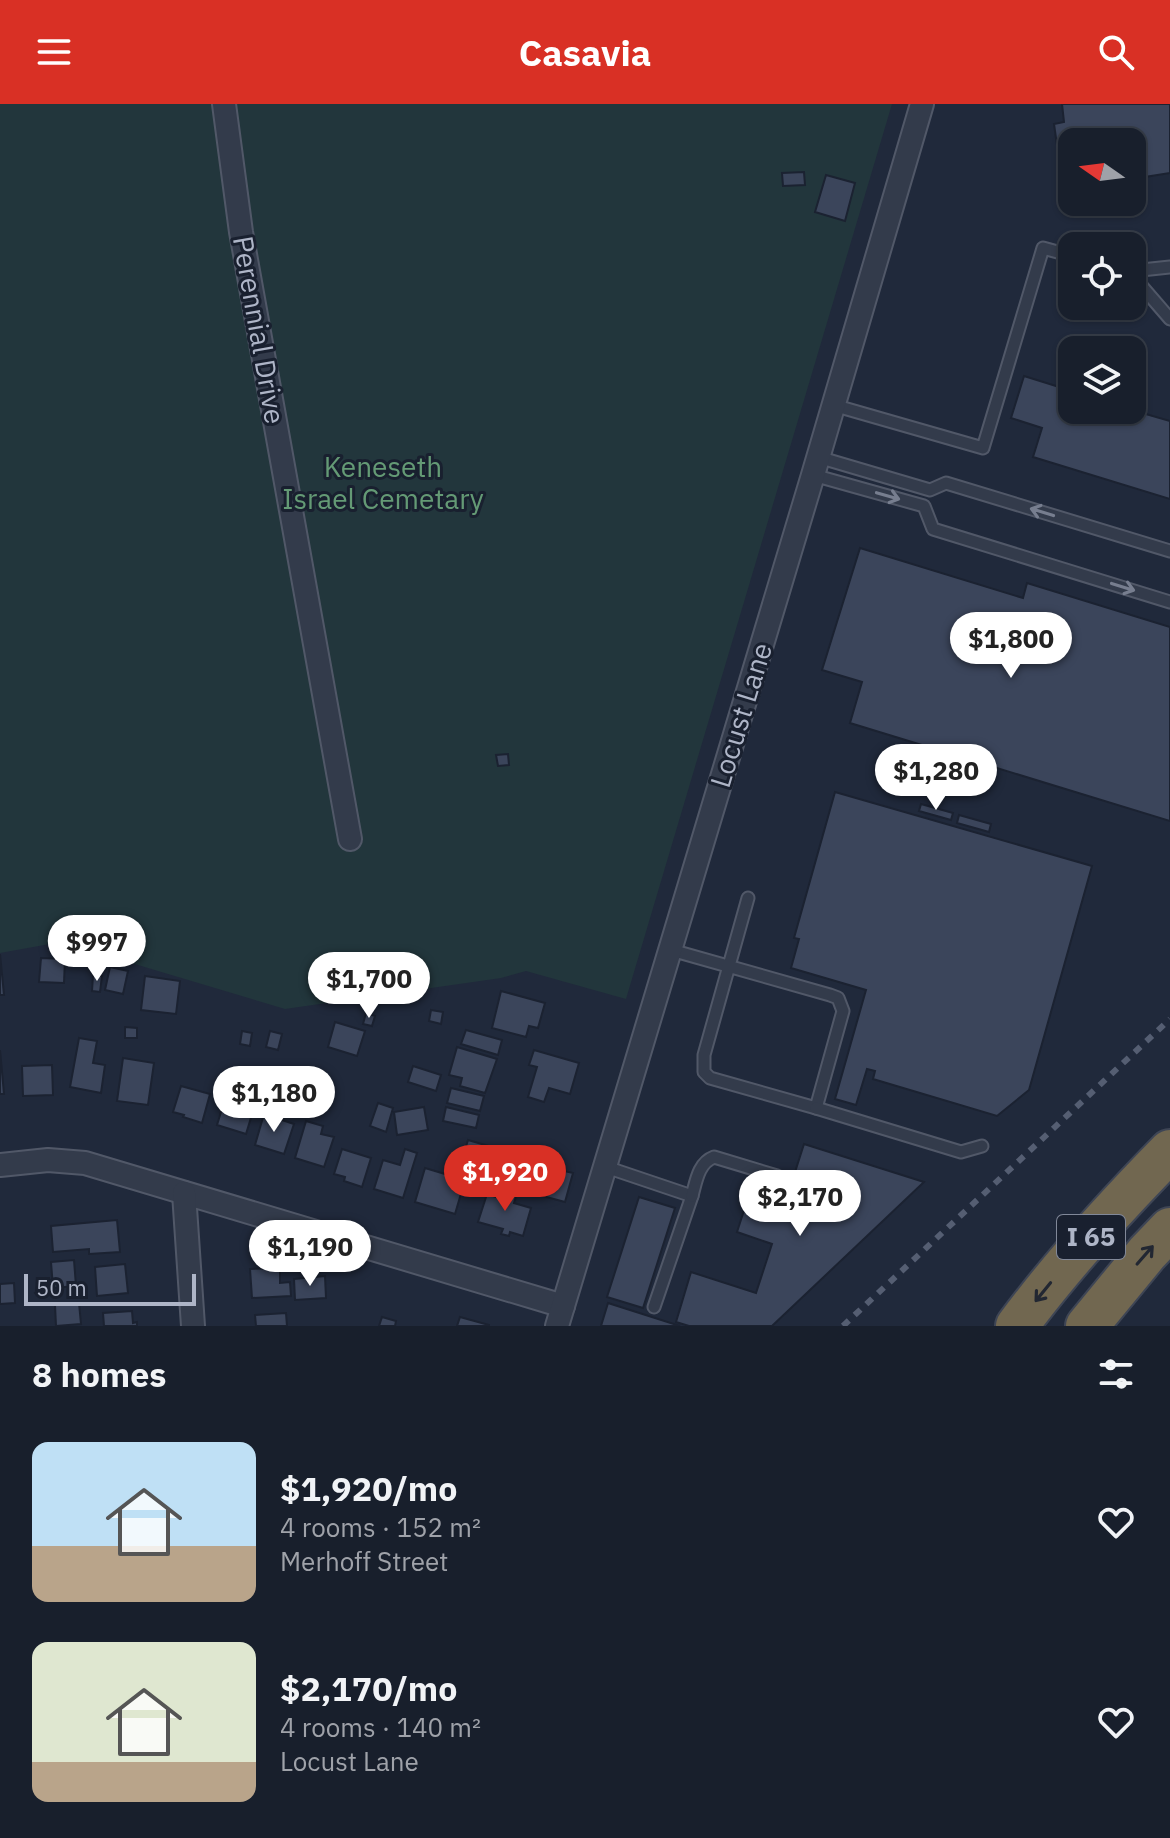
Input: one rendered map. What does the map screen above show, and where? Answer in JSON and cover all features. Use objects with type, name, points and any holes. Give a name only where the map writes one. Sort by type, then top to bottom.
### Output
[{"type":"highway","name":"I 65","points":[[1017,1326],[1052,1282],[1170,1151]]},
{"type":"highway","name":"I 65","points":[[1087,1326],[1170,1229]]},
{"type":"street","name":"Perennial Drive","points":[[224,104],[241,232],[350,839]]},
{"type":"street","name":"Locust Lane","points":[[560,1316],[922,104]]},
{"type":"street","points":[[0,1165],[48,1160],[85,1163],[560,1316]]},
{"type":"street","points":[[184,1193],[193,1326]]},
{"type":"lane","points":[[832,405],[983,448],[1043,248],[1058,252]]},
{"type":"lane","points":[[1146,271],[1170,267]]},
{"type":"lane","points":[[1146,290],[1170,319]]},
{"type":"lane","points":[[815,466],[930,490],[946,483],[1170,551]]},
{"type":"lane","points":[[815,466],[924,506],[933,529],[1170,602]]},
{"type":"lane","points":[[748,898],[704,1055],[706,1076],[961,1152],[982,1146]]},
{"type":"lane","points":[[671,950],[838,998],[843,1011],[816,1108]]},
{"type":"lane","points":[[654,1307],[701,1167],[707,1160],[714,1157],[777,1176]]},
{"type":"lane","points":[[606,1167],[692,1196]]},
{"type":"green space","name":"Keneseth Israel Cemetary","points":[[0,104],[892,104],[626,999],[526,971],[501,978],[285,1009],[61,942],[0,953]]},
{"type":"building","points":[[1062,104],[1170,104],[1170,173],[1146,177],[1146,128],[1058,128],[1058,152],[1054,124],[1064,122]]},
{"type":"building","points":[[804,172],[805,185],[783,186],[782,173]]},
{"type":"building","points":[[826,175],[855,183],[845,221],[815,212]]},
{"type":"building","points":[[1024,376],[1058,387],[1058,424],[1146,424],[1146,414],[1170,421],[1170,499],[1033,457],[1042,428],[1011,418]]},
{"type":"building","points":[[860,548],[1023,598],[1027,583],[1170,627],[1170,821],[850,723],[862,682],[822,670]]},
{"type":"building","points":[[508,754],[509,765],[498,766],[496,755]]},
{"type":"building","points":[[835,792],[1092,866],[1029,1090],[997,1116],[873,1079],[875,1071],[867,1069],[856,1105],[835,1099],[866,990],[791,968],[799,939],[794,938]]},
{"type":"building","points":[[921,804],[953,813],[951,820],[919,811]]},
{"type":"building","points":[[959,815],[991,824],[989,832],[957,823]]},
{"type":"building","points":[[0,954],[4,995],[0,995]]},
{"type":"building","points":[[41,958],[65,959],[64,983],[39,982]]},
{"type":"building","points":[[110,967],[128,971],[123,994],[105,990]]},
{"type":"building","points":[[93,975],[102,976],[100,992],[92,991]]},
{"type":"building","points":[[145,976],[180,981],[176,1014],[141,1010]]},
{"type":"building","points":[[501,991],[545,1003],[538,1028],[529,1026],[526,1037],[492,1028]]},
{"type":"building","points":[[431,1010],[443,1012],[441,1024],[429,1021]]},
{"type":"building","points":[[366,1013],[375,1016],[372,1026],[363,1024]]},
{"type":"building","points":[[335,1022],[365,1031],[357,1056],[328,1047]]},
{"type":"building","points":[[125,1027],[137,1028],[137,1038],[125,1038]]},
{"type":"building","points":[[466,1030],[502,1040],[498,1055],[461,1044]]},
{"type":"building","points":[[242,1031],[252,1033],[250,1046],[240,1044]]},
{"type":"building","points":[[270,1031],[282,1034],[278,1050],[266,1047]]},
{"type":"building","points":[[79,1038],[97,1041],[93,1063],[105,1065],[101,1093],[70,1087]]},
{"type":"building","points":[[457,1047],[497,1059],[485,1093],[460,1086],[462,1078],[449,1075]]},
{"type":"building","points":[[0,1050],[4,1094],[0,1094]]},
{"type":"building","points":[[534,1050],[579,1063],[570,1094],[549,1088],[544,1102],[528,1097],[537,1067],[529,1065]]},
{"type":"building","points":[[123,1058],[154,1063],[148,1105],[117,1101]]},
{"type":"building","points":[[52,1065],[53,1095],[23,1096],[22,1066]]},
{"type":"building","points":[[413,1066],[441,1075],[436,1091],[408,1082]]},
{"type":"building","points":[[298,1071],[313,1076],[306,1097],[291,1093]]},
{"type":"building","points":[[181,1086],[210,1094],[202,1123],[173,1112]]},
{"type":"building","points":[[229,1086],[258,1095],[246,1134],[217,1125]]},
{"type":"building","points":[[451,1088],[484,1096],[480,1111],[447,1103]]},
{"type":"building","points":[[378,1103],[393,1108],[386,1132],[370,1126]]},
{"type":"building","points":[[424,1107],[428,1130],[397,1135],[394,1112]]},
{"type":"building","points":[[446,1107],[479,1115],[476,1128],[443,1121]]},
{"type":"building","points":[[264,1114],[294,1124],[284,1154],[255,1145]]},
{"type":"building","points":[[306,1121],[323,1126],[321,1134],[334,1137],[324,1167],[295,1158]]},
{"type":"building","points":[[468,1140],[492,1147],[485,1170],[461,1163]]},
{"type":"building","points":[[804,1144],[924,1182],[772,1326],[689,1326],[676,1322],[691,1272],[756,1293],[772,1244],[737,1232],[749,1195],[773,1203],[777,1191],[788,1194]]},
{"type":"building","points":[[342,1149],[371,1158],[362,1187],[334,1174]]},
{"type":"building","points":[[405,1149],[417,1153],[403,1198],[374,1189],[383,1160],[400,1165]]},
{"type":"building","points":[[496,1149],[507,1152],[503,1165],[492,1162]]},
{"type":"building","points":[[531,1163],[573,1173],[565,1202],[524,1191]]},
{"type":"building","points":[[425,1168],[465,1180],[455,1214],[415,1202]]},
{"type":"building","points":[[506,1186],[518,1190],[514,1203],[531,1208],[523,1236],[510,1232],[509,1236],[501,1234],[503,1229],[478,1222],[487,1194],[502,1199]]},
{"type":"building","points":[[639,1197],[675,1208],[643,1308],[607,1297]]},
{"type":"building","points":[[117,1220],[120,1252],[89,1254],[89,1249],[53,1252],[51,1226]]},
{"type":"building","points":[[74,1260],[76,1286],[53,1288],[51,1262]]},
{"type":"building","points":[[125,1264],[128,1293],[97,1296],[95,1267]]},
{"type":"building","points":[[280,1268],[280,1283],[290,1282],[291,1296],[252,1298],[250,1269]]},
{"type":"building","points":[[325,1276],[326,1298],[295,1300],[294,1279]]},
{"type":"building","points":[[14,1283],[15,1303],[0,1304],[0,1284]]},
{"type":"building","points":[[79,1303],[81,1324],[56,1326],[55,1305]]},
{"type":"building","points":[[608,1303],[680,1326],[601,1326]]},
{"type":"building","points":[[132,1311],[133,1323],[137,1322],[137,1326],[104,1326],[103,1313]]},
{"type":"building","points":[[286,1313],[287,1326],[256,1326],[255,1315]]},
{"type":"building","points":[[382,1317],[396,1321],[395,1326],[379,1326]]},
{"type":"building","points":[[460,1317],[489,1325],[489,1326],[457,1326]]},
{"type":"railway","points":[[843,1326],[1170,1019]]}]
